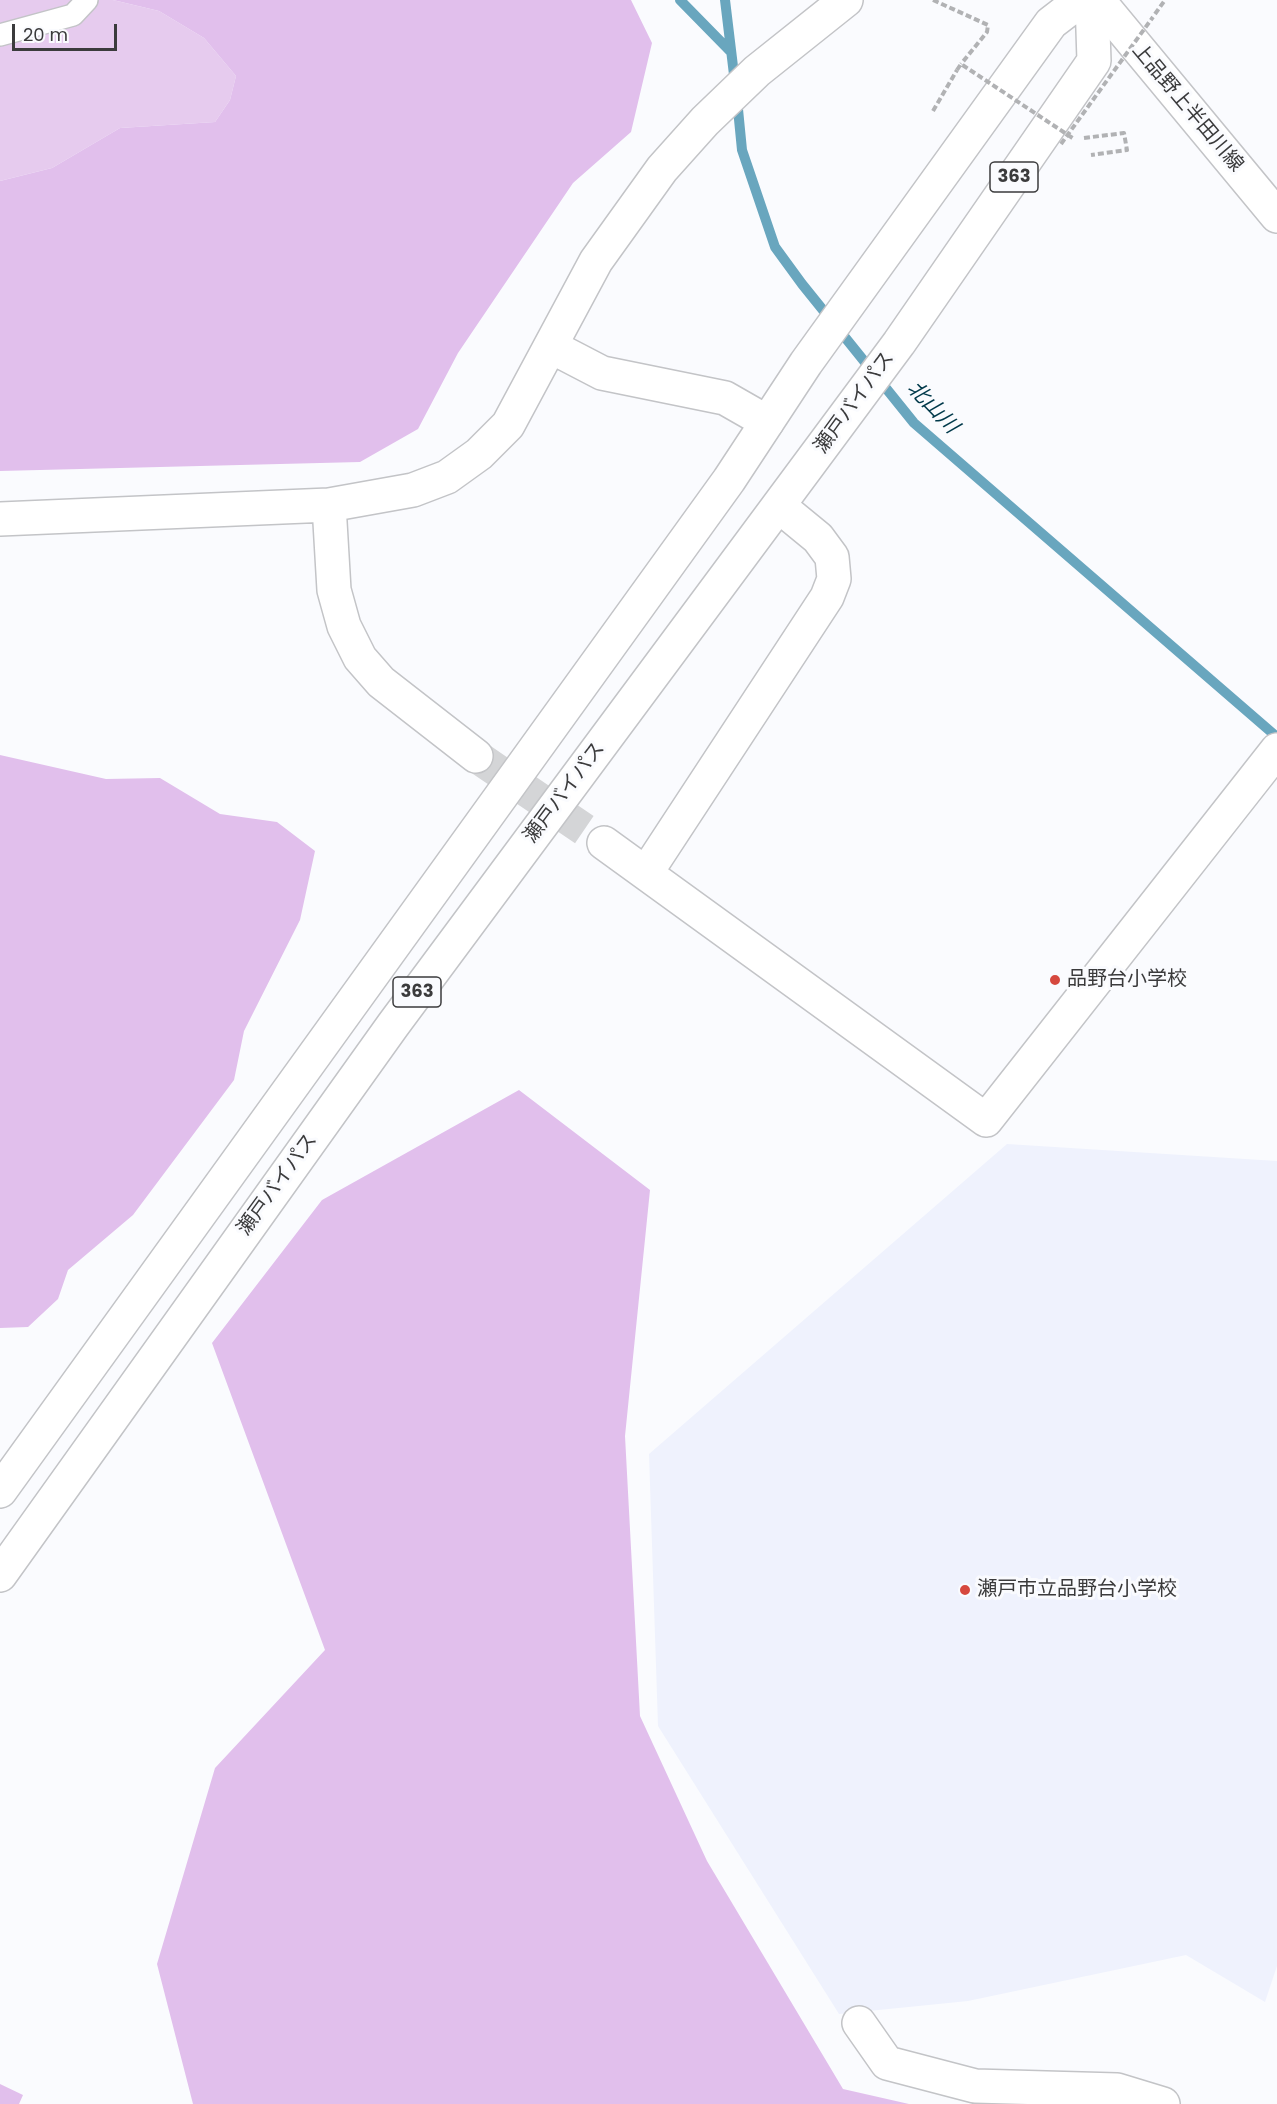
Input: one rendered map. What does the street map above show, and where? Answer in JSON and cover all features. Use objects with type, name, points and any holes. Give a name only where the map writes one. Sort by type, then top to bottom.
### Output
[{"type":"main road","points":[[0,519],[329,505],[413,490],[447,477],[479,454],[508,425],[552,347],[596,261],[662,170],[705,121],[757,71],[846,0]]},
{"type":"main road","name":"363","points":[[0,1491],[729,480],[806,363],[1051,23],[1081,0]]},
{"type":"main road","name":"瀬戸バイパス","points":[[0,1575],[393,1025],[899,343],[1094,61],[1092,0]]},
{"type":"main road","name":"上品野上半田川線","points":[[1098,0],[1277,216]]},
{"type":"main road","points":[[552,347],[602,373],[725,398],[767,422]]},
{"type":"main road","points":[[329,505],[329,539],[334,590],[344,626],[360,658],[381,682],[476,756]]},
{"type":"main road","points":[[646,873],[827,597],[834,579],[832,557],[818,538],[779,506]]},
{"type":"main road","points":[[604,843],[986,1120],[1277,750]]},
{"type":"main road","points":[[859,2023],[887,2063],[975,2086],[1117,2090],[1163,2104]]},
{"type":"lane","points":[[0,35],[74,15],[87,0]]},
{"type":"path","points":[[933,0],[988,25],[987,32],[961,64],[933,111]]},
{"type":"path","points":[[1061,144],[1164,0]]},
{"type":"path","points":[[961,64],[1074,139],[1124,133],[1127,150],[1091,155]]},
{"type":"shaded area","points":[[0,0],[113,0],[159,11],[204,38],[236,76],[230,100],[215,122],[120,128],[52,168],[0,181]]},
{"type":"shaded area","points":[[113,0],[631,0],[652,43],[631,132],[573,183],[458,353],[418,429],[360,462],[0,471],[0,181],[52,168],[120,128],[215,122],[230,100],[236,76],[204,38],[159,11]]},
{"type":"shaded area","points":[[0,755],[106,779],[160,778],[220,814],[277,822],[315,851],[300,920],[244,1031],[234,1080],[133,1215],[68,1270],[58,1299],[28,1327],[0,1328]]},
{"type":"shaded area","points":[[519,1090],[650,1190],[625,1436],[640,1716],[707,1861],[843,2089],[909,2104],[193,2104],[157,1964],[215,1768],[325,1650],[212,1343],[322,1200]]},
{"type":"shaded area","name":"瀬戸市立品野台小学校","points":[[1007,1144],[1277,1161],[1277,1966],[1265,2002],[1186,1955],[968,2001],[839,2014],[658,1726],[649,1454]]},
{"type":"shaded area","points":[[0,2084],[23,2095],[19,2104],[0,2104]]},
{"type":"waterway","points":[[680,0],[731,52]]},
{"type":"waterway","name":"北山川","points":[[725,0],[735,83]]},
{"type":"waterway","name":"北山川","points":[[737,99],[742,150],[775,247],[914,423],[1277,737]]},
{"type":"tunnel","points":[[476,756],[604,843]]},
{"type":"place","name":"品野台小学校","points":[[1055,980]]},
{"type":"place","name":"瀬戸市立品野台小学校","points":[[965,1590]]}]
